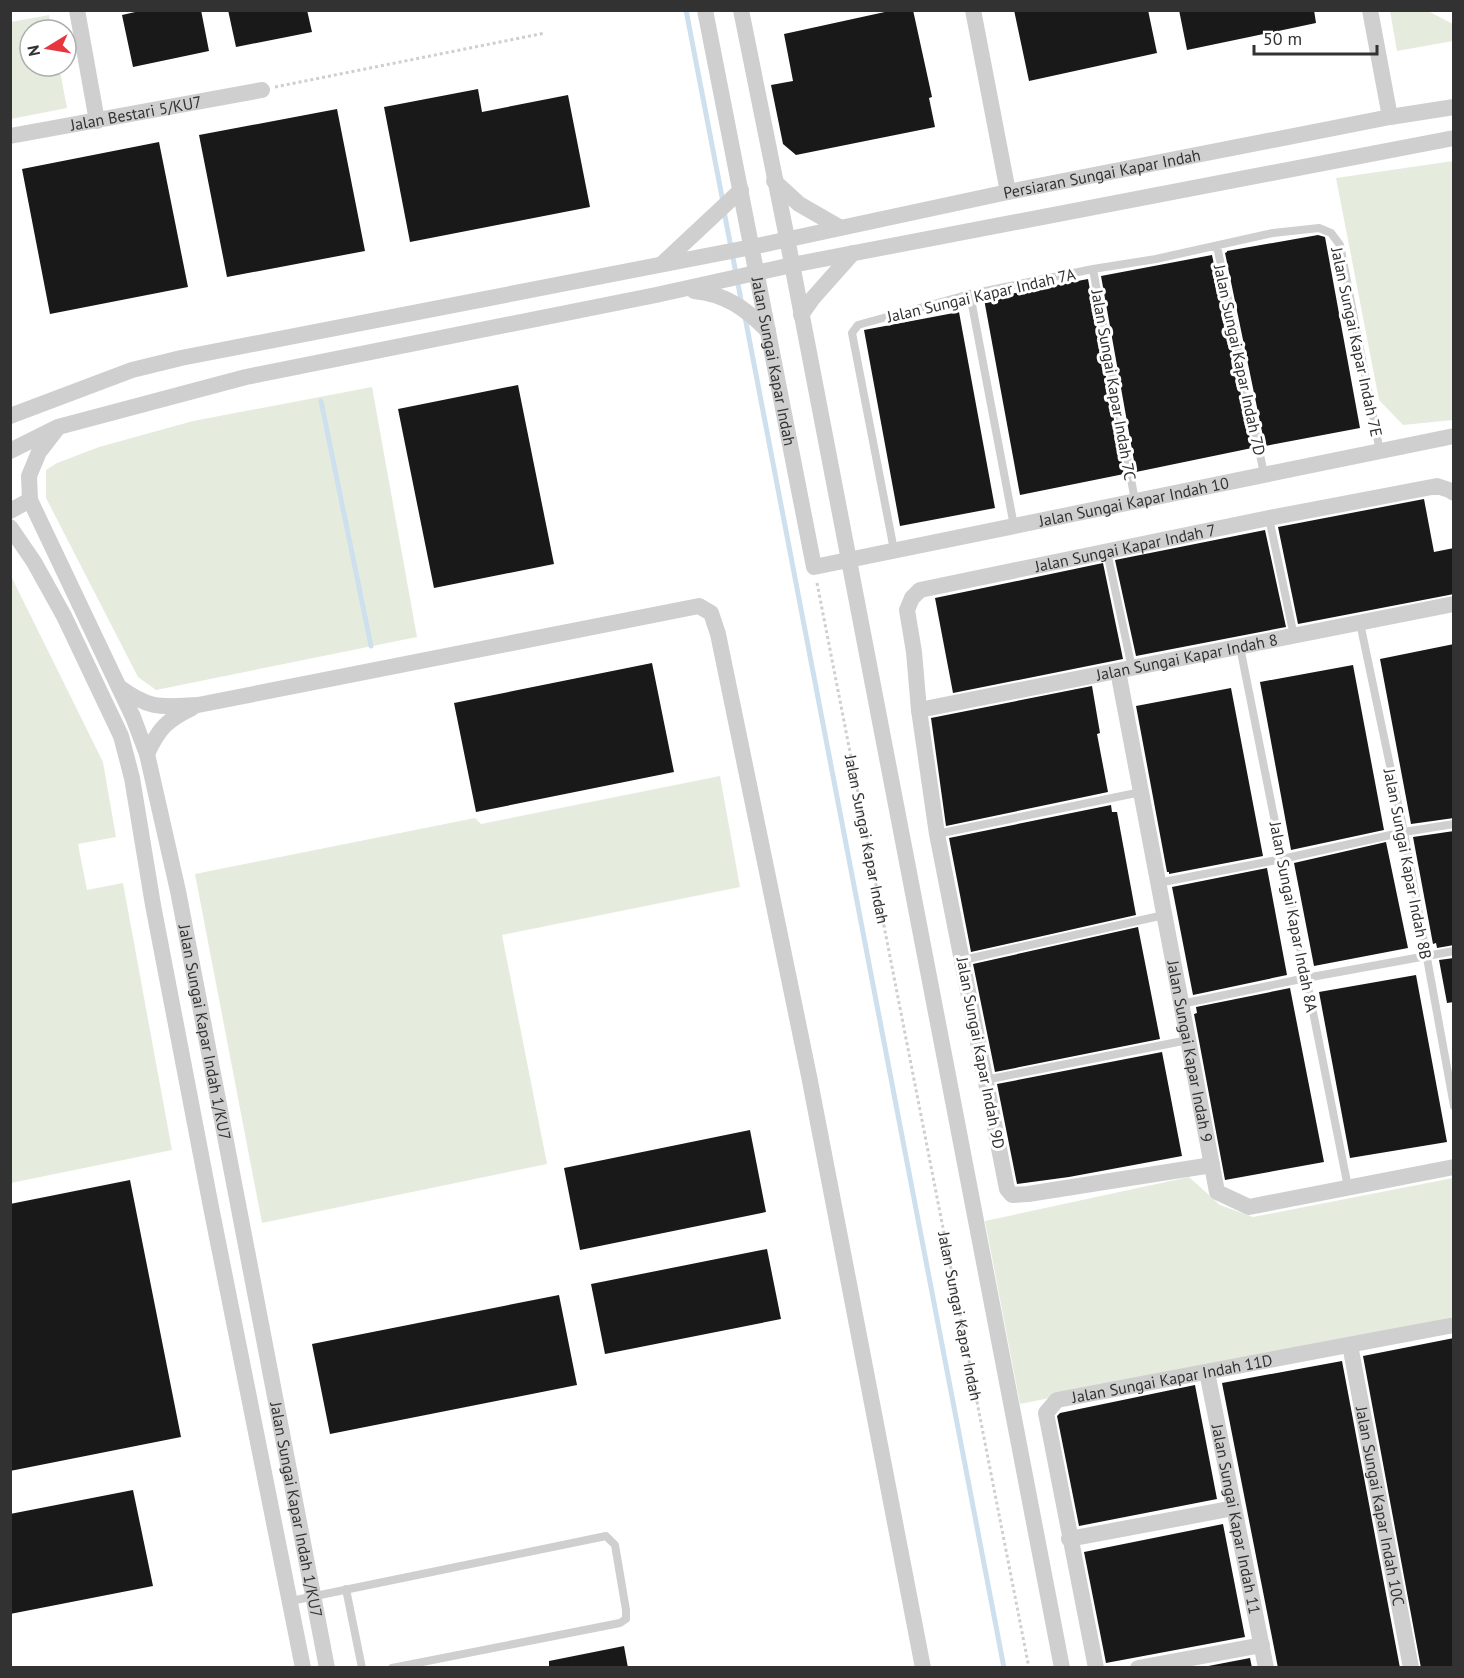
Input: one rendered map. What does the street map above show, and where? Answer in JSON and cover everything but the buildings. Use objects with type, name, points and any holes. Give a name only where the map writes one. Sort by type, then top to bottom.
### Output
[{"type":"street","points":[[77,10],[98,121]]},
{"type":"street","name":"Jalan Sungai Kapar Indah","points":[[705,10],[741,190],[746,248],[751,274],[768,331],[814,567]]},
{"type":"street","name":"Jalan Sungai Kapar Indah","points":[[741,10],[787,238],[1062,1668]]},
{"type":"street","points":[[973,10],[1008,192]]},
{"type":"street","points":[[1370,10],[1390,117]]},
{"type":"street","name":"Jalan Bestari 5/KU7","points":[[10,136],[262,90]]},
{"type":"street","name":"Persiaran Sungai Kapar Indah","points":[[10,416],[132,370],[181,358],[717,254],[1008,192],[1390,117],[1454,107]]},
{"type":"street","name":"Persiaran Sungai Kapar Indah","points":[[10,451],[58,427],[246,377],[720,282],[792,265],[1454,138]]},
{"type":"street","points":[[774,181],[799,204],[839,227]]},
{"type":"street","points":[[662,264],[741,190]]},
{"type":"street","points":[[801,315],[853,253]]},
{"type":"street","points":[[680,290],[708,292],[730,300],[748,311],[768,331]]},
{"type":"street","name":"Jalan Sungai Kapar Indah 1/KU7","points":[[58,427],[39,452],[29,476],[30,500],[119,687],[147,754],[178,891],[327,1668]]},
{"type":"street","name":"Jalan Sungai Kapar Indah 10","points":[[814,567],[1454,435]]},
{"type":"street","name":"Jalan Sungai Kapar Indah 7","points":[[919,711],[914,652],[907,610],[912,598],[920,590],[1437,486],[1454,494]]},
{"type":"street","points":[[10,511],[30,500]]},
{"type":"street","name":"Jalan Sungai Kapar Indah 1/KU7","points":[[10,527],[34,562],[64,616],[121,736],[132,778],[158,928],[237,1341],[303,1668]]},
{"type":"street","name":"Jalan Sungai Kapar Indah 8","points":[[919,711],[1454,604]]},
{"type":"street","points":[[119,687],[152,706],[198,705],[699,606],[711,613],[718,634],[809,1077],[923,1668]]},
{"type":"street","name":"Jalan Sungai Kapar Indah 9","points":[[1125,670],[1141,792],[1217,1192],[1249,1207],[1454,1167]]},
{"type":"street","points":[[147,754],[155,738],[171,718],[198,705]]},
{"type":"street","name":"Jalan Sungai Kapar Indah 9D","points":[[919,711],[937,834],[1007,1189],[1012,1195],[1212,1165]]},
{"type":"street","name":"Jalan Sungai Kapar Indah 11D","points":[[1096,1668],[1046,1413],[1058,1400],[1454,1325]]},
{"type":"street","name":"Jalan Sungai Kapar Indah 10C","points":[[1350,1345],[1411,1668]]},
{"type":"street","name":"Jalan Sungai Kapar Indah 11","points":[[1207,1372],[1266,1668]]},
{"type":"street","points":[[1069,1539],[1234,1508]]},
{"type":"street","points":[[1138,1668],[1262,1645]]},
{"type":"lane","name":"Jalan Sungai Kapar Indah 7A","points":[[894,550],[852,333],[858,325],[970,294],[1093,269],[1156,259],[1284,232],[1319,228],[1331,233]]},
{"type":"lane","name":"Jalan Sungai Kapar Indah 7E","points":[[1331,233],[1340,245],[1380,452]]},
{"type":"lane","name":"Jalan Sungai Kapar Indah 7D","points":[[1217,246],[1264,474]]},
{"type":"lane","name":"Jalan Sungai Kapar Indah 7C","points":[[1093,269],[1135,501]]},
{"type":"lane","points":[[970,294],[1014,526]]},
{"type":"lane","points":[[1269,518],[1294,636]]},
{"type":"lane","points":[[1107,552],[1125,670]]},
{"type":"lane","name":"Jalan Sungai Kapar Indah 8B","points":[[1360,623],[1404,832],[1454,1106]]},
{"type":"lane","name":"Jalan Sungai Kapar Indah 8A","points":[[1239,647],[1348,1187]]},
{"type":"lane","points":[[937,834],[1141,792]]},
{"type":"lane","points":[[1158,883],[1404,832],[1454,824]]},
{"type":"lane","points":[[963,960],[1164,915]]},
{"type":"lane","points":[[1181,1004],[1454,951]]},
{"type":"lane","points":[[986,1080],[1188,1040]]},
{"type":"lane","points":[[291,1601],[606,1536],[615,1545],[626,1610],[626,1618],[620,1623],[392,1668]]},
{"type":"lane","points":[[346,1589],[362,1668]]},
{"type":"path","points":[[262,90],[545,33]]},
{"type":"path","name":"Jalan Sungai Kapar Indah","points":[[814,567],[1029,1668]]},
{"type":"shaded area","points":[[1390,11],[1428,11],[1453,24],[1453,41],[1397,51]]},
{"type":"shaded area","points":[[49,15],[50,18],[33,18]]},
{"type":"shaded area","points":[[18,21],[18,78],[61,78],[67,108],[11,119],[11,22]]},
{"type":"shaded area","points":[[1453,161],[1453,420],[1403,425],[1379,400],[1336,178]]},
{"type":"shaded area","points":[[372,387],[417,637],[156,690],[138,677],[46,498],[46,470],[57,463],[99,447],[193,421]]},
{"type":"shaded area","points":[[11,576],[103,762],[116,837],[78,844],[87,890],[123,883],[172,1150],[11,1183]]},
{"type":"shaded area","points":[[720,776],[740,887],[502,935],[547,1164],[262,1223],[195,874],[475,818],[481,824]]},
{"type":"shaded area","points":[[1189,1177],[1220,1205],[1253,1217],[1453,1178],[1453,1317],[1020,1404],[985,1221]]},
{"type":"waterway","points":[[686,10],[723,202]]},
{"type":"waterway","points":[[724,211],[742,305]]},
{"type":"waterway","points":[[745,317],[1004,1668]]},
{"type":"waterway","points":[[321,401],[371,646]]}]
